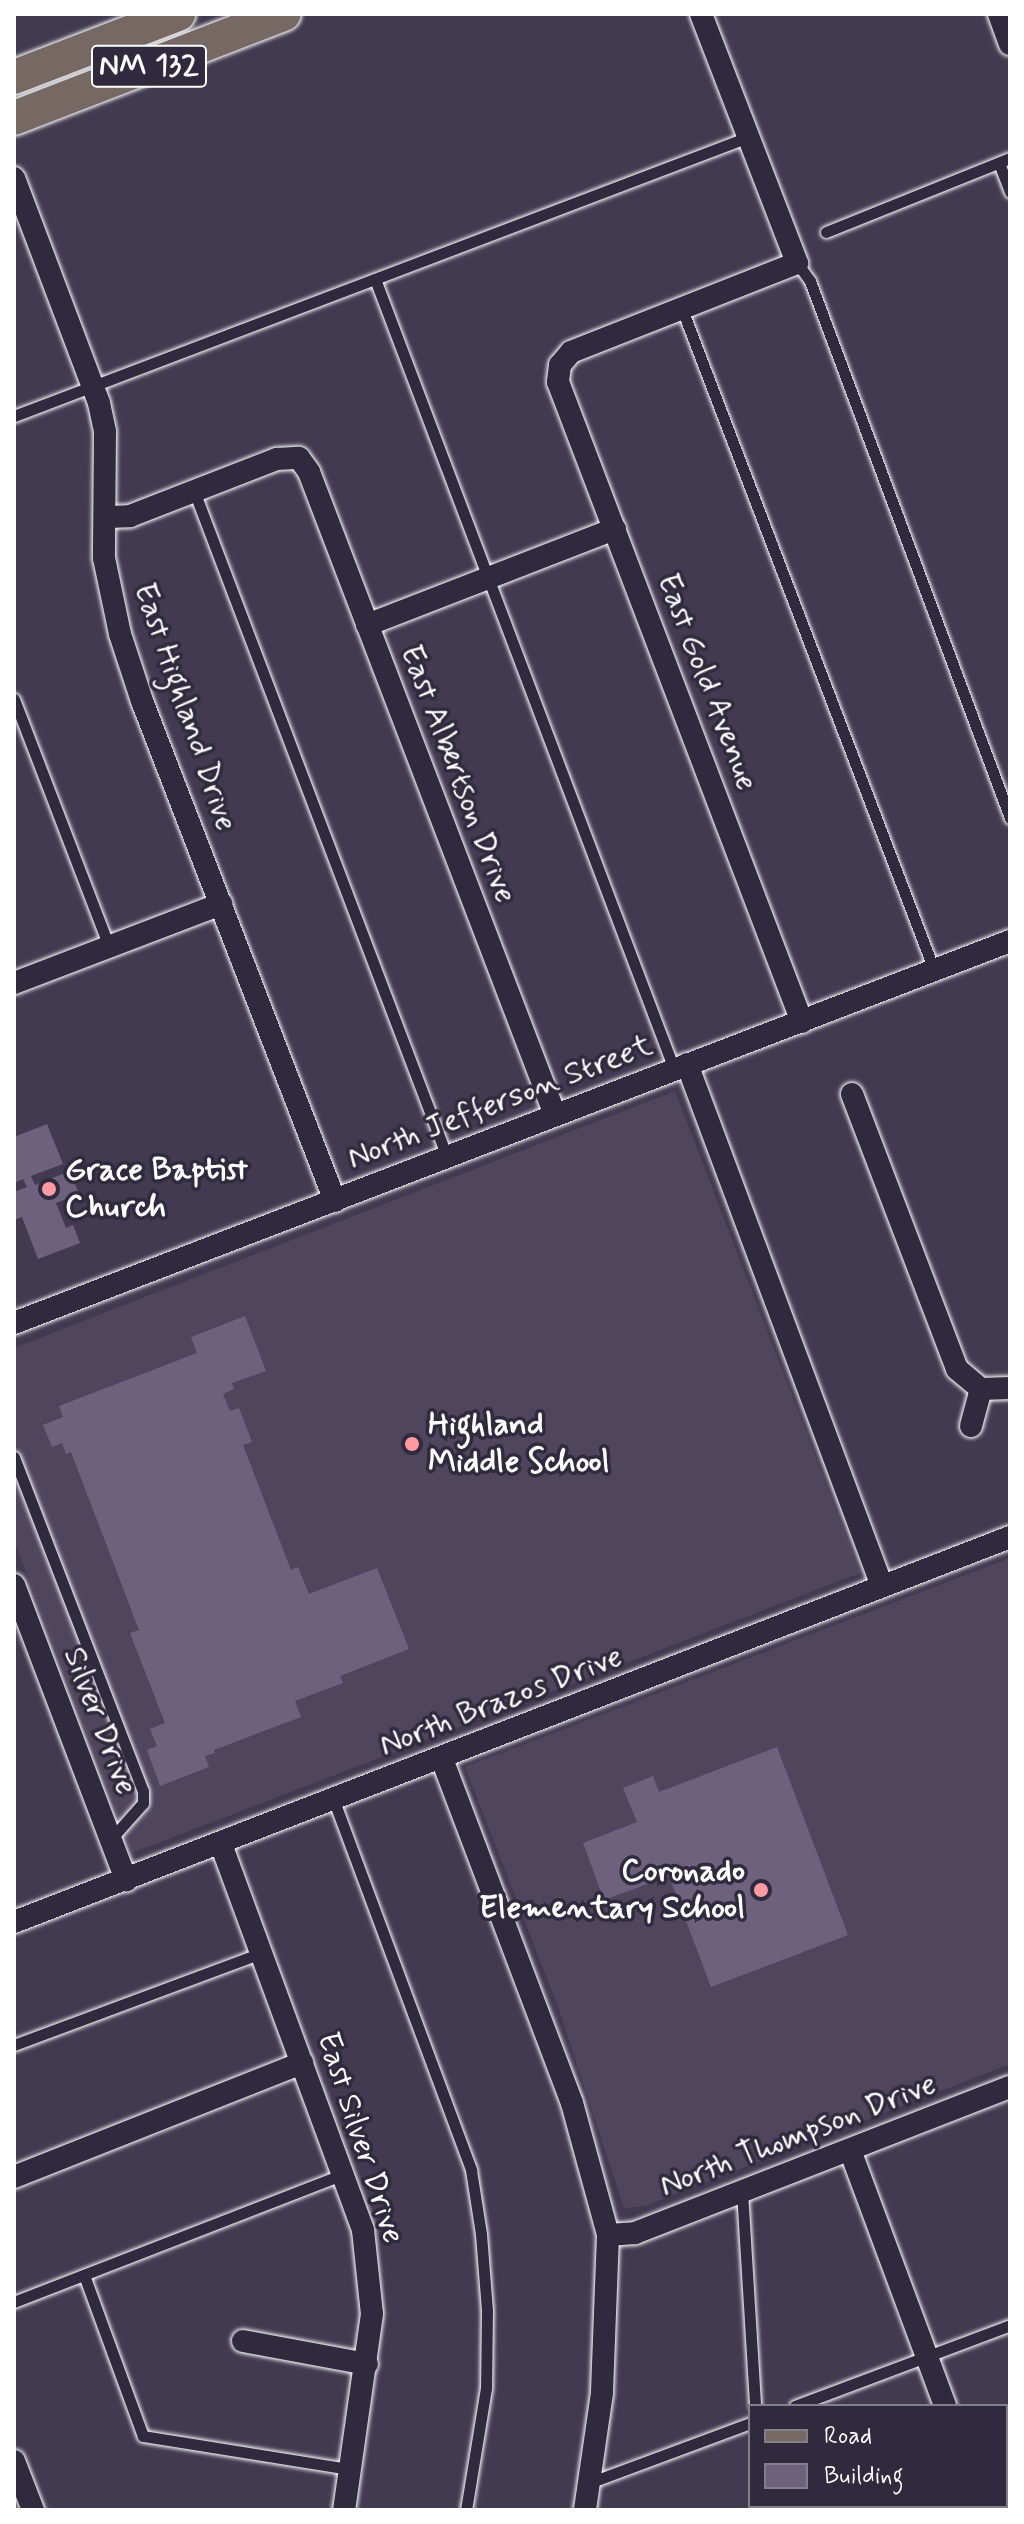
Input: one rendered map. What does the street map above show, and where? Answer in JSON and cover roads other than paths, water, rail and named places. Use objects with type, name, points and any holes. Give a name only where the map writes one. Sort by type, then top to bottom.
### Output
[{"type":"main road","name":"NM 132","points":[[14,77],[132,22],[178,14]]},
{"type":"main road","name":"NM 132","points":[[14,118],[284,14]]},
{"type":"street","points":[[682,309],[797,263],[701,14]]},
{"type":"street","points":[[999,14],[1010,44]]},
{"type":"street","name":"East Highland Drive","points":[[14,178],[94,386],[105,432],[104,558],[120,634],[142,701],[335,1201]]},
{"type":"street","name":"East Gold Avenue","points":[[682,309],[571,352],[560,365],[558,382],[802,1022]]},
{"type":"street","name":"East Albertson Drive","points":[[194,491],[277,459],[299,458],[309,472],[555,1115]]},
{"type":"street","points":[[106,517],[130,516],[194,491]]},
{"type":"street","points":[[367,625],[615,529]]},
{"type":"street","points":[[14,983],[221,904]]},
{"type":"street","name":"North Jefferson Street","points":[[14,1323],[1010,941]]},
{"type":"street","points":[[680,1067],[882,1586]]},
{"type":"street","points":[[852,1094],[950,1354],[967,1381],[981,1389],[1010,1388]]},
{"type":"street","points":[[971,1426],[981,1389]]},
{"type":"street","name":"North Brazos Drive","points":[[14,1922],[334,1801],[1010,1537]]},
{"type":"street","name":"Silver Drive","points":[[14,1585],[21,1625],[126,1880]]},
{"type":"street","points":[[442,1759],[572,2103],[608,2235],[602,2393],[585,2510]]},
{"type":"street","name":"East Silver Drive","points":[[221,1844],[363,2230],[372,2314],[344,2510]]},
{"type":"street","points":[[14,2177],[302,2063]]},
{"type":"street","name":"North Thompson Drive","points":[[608,2235],[635,2233],[1010,2087]]},
{"type":"street","points":[[850,2150],[944,2404]]},
{"type":"street","points":[[243,2341],[367,2364]]},
{"type":"street","points":[[14,2461],[33,2510]]},
{"type":"lane","points":[[14,416],[748,137]]},
{"type":"lane","points":[[826,232],[1004,160],[1010,192]]},
{"type":"lane","points":[[797,263],[810,281],[1010,818]]},
{"type":"lane","points":[[375,279],[486,579],[680,1067]]},
{"type":"lane","points":[[682,309],[934,970]]},
{"type":"lane","points":[[194,491],[447,1157]]},
{"type":"lane","points":[[14,699],[109,947]]},
{"type":"lane","points":[[14,1457],[143,1791],[143,1803],[110,1839]]},
{"type":"lane","points":[[334,1801],[471,2170],[486,2296],[486,2388],[466,2510]]},
{"type":"lane","points":[[14,2045],[262,1953]]},
{"type":"lane","points":[[14,2302],[344,2174]]},
{"type":"lane","points":[[742,2191],[755,2404]]},
{"type":"lane","points":[[84,2275],[143,2436],[350,2469]]},
{"type":"lane","points":[[800,2404],[1010,2325]]},
{"type":"lane","points":[[589,2484],[748,2424]]},
{"type":"place","name":"Grace Baptist Church","points":[[49,1189]]},
{"type":"place","name":"Highland Middle School","points":[[412,1444]]},
{"type":"place","name":"Coronado Elementary School","points":[[761,1890]]}]
